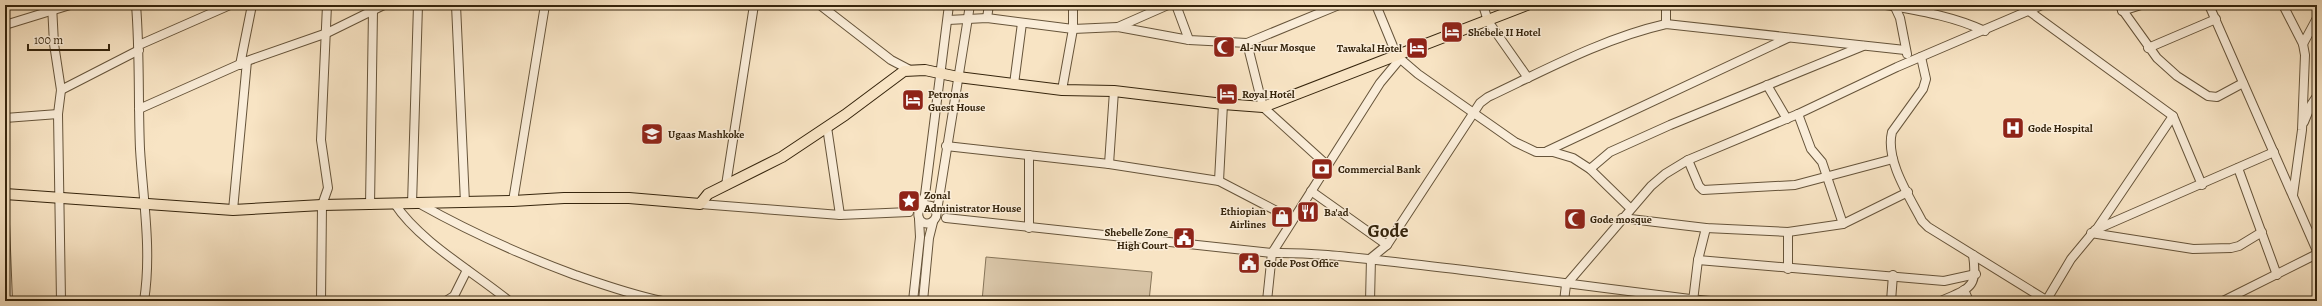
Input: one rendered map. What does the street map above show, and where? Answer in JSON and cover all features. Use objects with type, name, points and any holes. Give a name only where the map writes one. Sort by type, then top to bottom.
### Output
[{"type":"main road","points":[[5,194],[60,196],[233,210],[322,205],[465,203],[564,198],[629,198],[700,204],[708,194],[782,157],[827,127],[898,73],[910,70],[1062,90],[1114,91],[1223,104],[1263,107],[1399,57],[1526,5]]},
{"type":"street","points":[[5,25],[52,8],[70,5]]},
{"type":"street","points":[[136,5],[139,47],[139,109],[147,273],[144,301]]},
{"type":"street","points":[[61,90],[139,47],[230,5]]},
{"type":"street","points":[[233,210],[244,63],[252,5]]},
{"type":"street","points":[[322,301],[322,205],[328,188],[321,140],[327,33],[327,5]]},
{"type":"street","points":[[139,109],[244,63],[327,33],[384,5]]},
{"type":"street","points":[[418,5],[416,204],[470,232],[522,255],[637,296],[662,301]]},
{"type":"street","points":[[456,5],[465,203]]},
{"type":"street","points":[[513,201],[545,5]]},
{"type":"street","points":[[726,185],[754,5]]},
{"type":"street","points":[[820,5],[891,60],[910,70]]},
{"type":"street","points":[[913,301],[920,237],[919,213],[925,195],[949,5]]},
{"type":"street","points":[[923,301],[928,238],[936,212],[970,5]]},
{"type":"street","points":[[987,18],[989,5]]},
{"type":"street","points":[[1062,90],[1073,29],[1073,5]]},
{"type":"street","points":[[1118,27],[1168,5]]},
{"type":"street","points":[[1176,5],[1189,40]]},
{"type":"street","points":[[948,20],[987,18],[1073,29],[1118,27],[1189,40],[1247,43],[1339,5]]},
{"type":"street","points":[[1376,5],[1399,57],[1418,74],[1515,142],[1536,152],[1547,152],[1573,158],[1590,169],[1630,208]]},
{"type":"street","points":[[1483,5],[1488,21],[1528,78]]},
{"type":"street","points":[[1666,5],[1666,24]]},
{"type":"street","points":[[1824,5],[1853,5]]},
{"type":"street","points":[[1886,5],[1940,15],[1969,24],[1985,31]]},
{"type":"street","points":[[1564,301],[1566,285],[1630,208],[1656,182],[1688,160],[1798,114],[1910,61],[1985,31],[2042,5]]},
{"type":"street","points":[[2141,5],[2120,8],[2148,48],[2177,76],[2208,96],[2217,97],[2243,83]]},
{"type":"street","points":[[2209,5],[2317,251]]},
{"type":"street","points":[[2283,5],[2303,44],[2304,76],[2302,130],[2293,195]]},
{"type":"street","points":[[1895,6],[1900,18],[1905,50],[1910,61]]},
{"type":"street","points":[[52,8],[54,44],[61,90],[58,114],[61,301]]},
{"type":"street","points":[[370,205],[373,10]]},
{"type":"street","points":[[2029,11],[2173,116],[2202,185]]},
{"type":"street","points":[[2303,44],[2317,18]]},
{"type":"street","points":[[2148,48],[2216,19]]},
{"type":"street","points":[[1014,84],[1022,23]]},
{"type":"street","points":[[1370,301],[1371,258],[1386,245],[1480,103],[1488,96],[1607,43],[1646,29],[1666,24],[1905,50]]},
{"type":"street","points":[[1547,152],[1788,38]]},
{"type":"street","points":[[1247,43],[1263,107],[1328,166]]},
{"type":"street","points":[[1590,169],[1610,152],[1767,85],[1864,46]]},
{"type":"street","points":[[1267,301],[1272,252],[1380,83],[1399,57]]},
{"type":"street","points":[[1921,57],[1926,79],[1922,88],[1892,132],[1890,140],[1893,159],[1924,224],[2046,301],[2071,259],[2093,232],[2173,116]]},
{"type":"street","points":[[1767,85],[1787,118]]},
{"type":"street","points":[[1109,164],[1114,91]]},
{"type":"street","points":[[2302,130],[2311,105],[2317,96]]},
{"type":"street","points":[[1219,181],[1223,104]]},
{"type":"street","points":[[5,118],[58,114]]},
{"type":"street","points":[[1798,114],[1811,149],[1822,162],[1843,224]]},
{"type":"street","points":[[827,127],[840,215]]},
{"type":"street","points":[[946,146],[1109,164],[1219,181],[1292,219]]},
{"type":"street","points":[[2093,232],[2274,152]]},
{"type":"street","points":[[1029,155],[1029,228]]},
{"type":"street","points":[[1688,160],[1699,186],[1703,190],[1795,185],[1827,178],[1893,159]]},
{"type":"street","points":[[2238,168],[2277,275]]},
{"type":"street","points":[[1311,191],[1386,245]]},
{"type":"street","points":[[1622,218],[1706,228],[1788,232],[1843,224],[1908,192]]},
{"type":"street","points":[[395,204],[403,216],[467,270],[506,300]]},
{"type":"street","points":[[700,204],[840,215],[909,212],[919,213],[929,205],[936,212],[946,218]]},
{"type":"street","points":[[919,213],[927,224],[946,218],[1029,228],[1272,252],[1371,258],[1566,285],[1710,301]]},
{"type":"street","points":[[5,224],[8,301]]},
{"type":"street","points":[[1693,300],[1698,260],[1706,228]]},
{"type":"street","points":[[1788,232],[1788,269]]},
{"type":"street","points":[[2093,232],[2193,249],[2231,248],[2239,246],[2262,232]]},
{"type":"street","points":[[2225,301],[2317,254]]},
{"type":"street","points":[[1941,301],[1964,290],[1974,281],[1976,274],[1973,255]]},
{"type":"street","points":[[1698,260],[1788,269],[1893,275],[1944,281],[1976,274]]},
{"type":"street","points":[[446,301],[454,296],[467,270]]},
{"type":"street","points":[[1891,301],[1893,275]]},
{"type":"street","points":[[1964,290],[1968,301]]},
{"type":"shaded area","points":[[986,257],[1152,272],[1149,301],[982,301]]},
{"type":"place","name":"Shebele II Hotel","points":[[1452,32]]},
{"type":"place","name":"Al-Nuur Mosque","points":[[1224,47]]},
{"type":"place","name":"Tawakal Hotel","points":[[1417,48]]},
{"type":"place","name":"Royal Hotel","points":[[1227,94]]},
{"type":"place","name":"Petronas Guest House","points":[[913,100]]},
{"type":"place","name":"Gode Hospital","points":[[2013,128]]},
{"type":"place","name":"Ugaas Mashkoke","points":[[652,134]]},
{"type":"place","name":"Commercial Bank","points":[[1322,169]]},
{"type":"place","name":"Zonal Administrator House","points":[[909,201]]},
{"type":"place","name":"Ba'ad","points":[[1308,212]]},
{"type":"place","name":"Ethiopian Airlines","points":[[1282,217]]},
{"type":"place","name":"Gode mosque","points":[[1575,219]]},
{"type":"place","name":"Shebelle Zone High Court","points":[[1184,238]]},
{"type":"place","name":"Gode Post Office","points":[[1249,263]]},
{"type":"district","name":"Gode","points":[[1388,231]]}]
